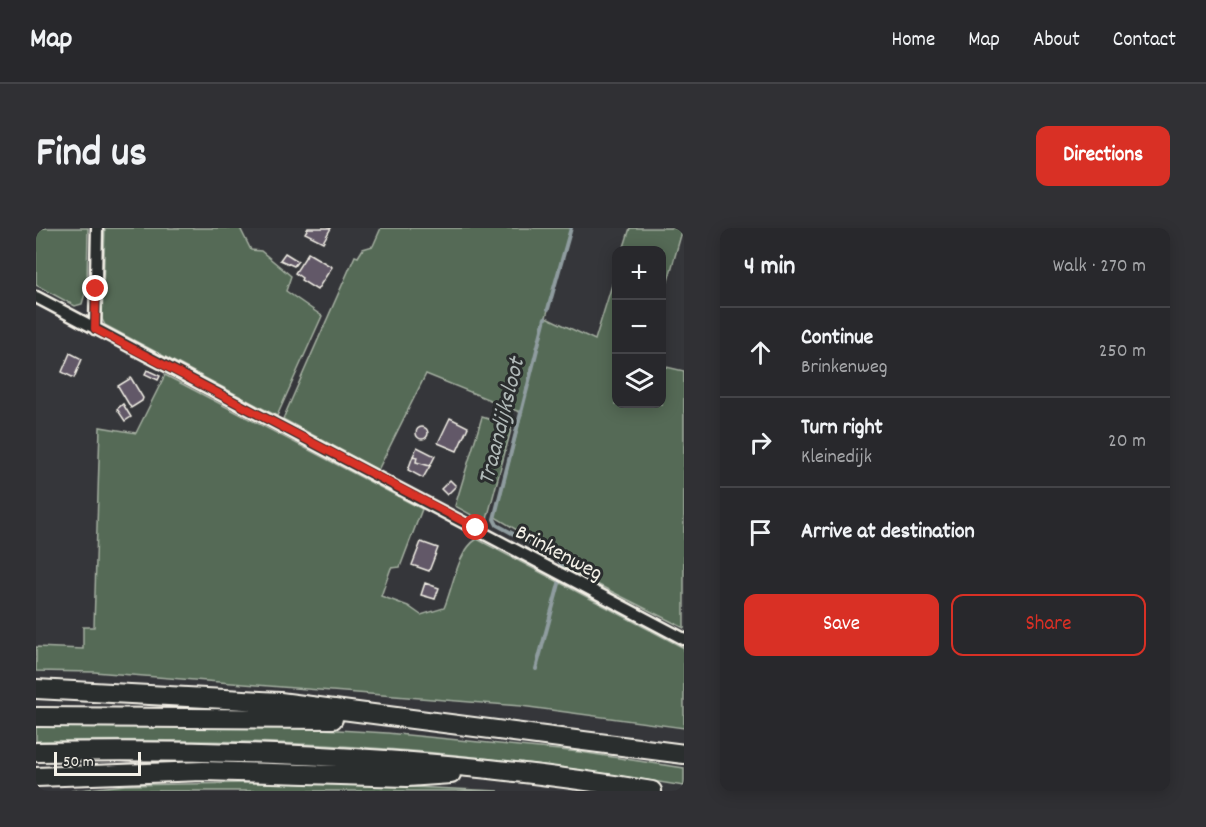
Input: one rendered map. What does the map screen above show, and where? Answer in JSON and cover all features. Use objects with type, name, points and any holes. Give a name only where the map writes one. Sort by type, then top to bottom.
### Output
[{"type":"highway","points":[[36,689],[280,702],[684,754]]},
{"type":"highway","points":[[36,717],[418,721]]},
{"type":"highway","points":[[36,752],[156,750],[309,755],[507,771],[652,791]]},
{"type":"highway","points":[[36,777],[203,771],[407,777],[507,771]]},
{"type":"street","points":[[95,329],[97,228]]},
{"type":"street","name":"Brinkenweg","points":[[36,297],[684,639]]},
{"type":"green space","points":[[36,228],[88,228],[87,287],[82,304],[75,306],[36,285]]},
{"type":"green space","points":[[105,228],[240,228],[251,250],[261,251],[291,276],[286,291],[322,316],[277,416],[105,325],[102,319]]},
{"type":"green space","points":[[381,228],[571,228],[546,317],[595,340],[612,285],[612,408],[666,408],[666,367],[684,371],[684,628],[561,566],[558,554],[495,517],[522,413],[426,374],[378,470],[283,419],[355,256],[358,257],[363,249],[373,246]]},
{"type":"green space","points":[[630,228],[683,228],[666,288],[666,246],[624,246]]},
{"type":"green space","points":[[165,375],[422,509],[400,567],[391,568],[381,596],[408,606],[421,615],[444,608],[460,561],[470,545],[477,539],[684,648],[684,728],[521,706],[94,672],[36,671],[36,647],[83,649],[83,627],[94,627],[100,427],[136,433]]},
{"type":"green space","points":[[482,417],[512,426],[486,523],[455,506]]},
{"type":"green space","points":[[36,725],[256,725],[387,733],[580,752],[684,768],[684,786],[535,764],[386,749],[255,742],[36,741]]},
{"type":"green space","points":[[301,782],[499,791],[71,791],[125,785]]},
{"type":"building","points":[[308,228],[331,228],[323,242],[305,233]]},
{"type":"building","points":[[285,253],[298,261],[294,266],[280,260]]},
{"type":"building","points":[[308,253],[332,267],[317,290],[301,280],[302,278],[295,273]]},
{"type":"building","points":[[70,353],[82,359],[74,378],[62,372]]},
{"type":"building","points":[[147,370],[160,376],[158,380],[145,374]]},
{"type":"building","points":[[131,378],[143,398],[131,408],[118,386]]},
{"type":"building","points":[[123,404],[131,417],[125,421],[117,409]]},
{"type":"building","points":[[450,418],[468,427],[457,451],[438,443]]},
{"type":"building","points":[[422,427],[428,433],[422,439],[416,433]]},
{"type":"building","points":[[417,447],[435,456],[430,466],[416,462],[417,457],[413,456]]},
{"type":"building","points":[[413,456],[417,457],[416,462],[430,466],[423,478],[408,470]]},
{"type":"building","points":[[450,480],[456,486],[447,495],[441,489]]},
{"type":"building","points":[[421,542],[438,548],[429,571],[412,565]]},
{"type":"building","points":[[425,583],[439,588],[435,599],[421,595]]},
{"type":"waterway","name":"Traandijksloot","points":[[548,309],[571,228]]},
{"type":"waterway","name":"Traandijksloot","points":[[545,318],[494,519],[497,525],[558,558],[562,566]]},
{"type":"waterway","name":"Traandijksloot","points":[[536,669],[560,580]]},
{"type":"route","points":[[96,289],[95,329],[476,528]]}]
